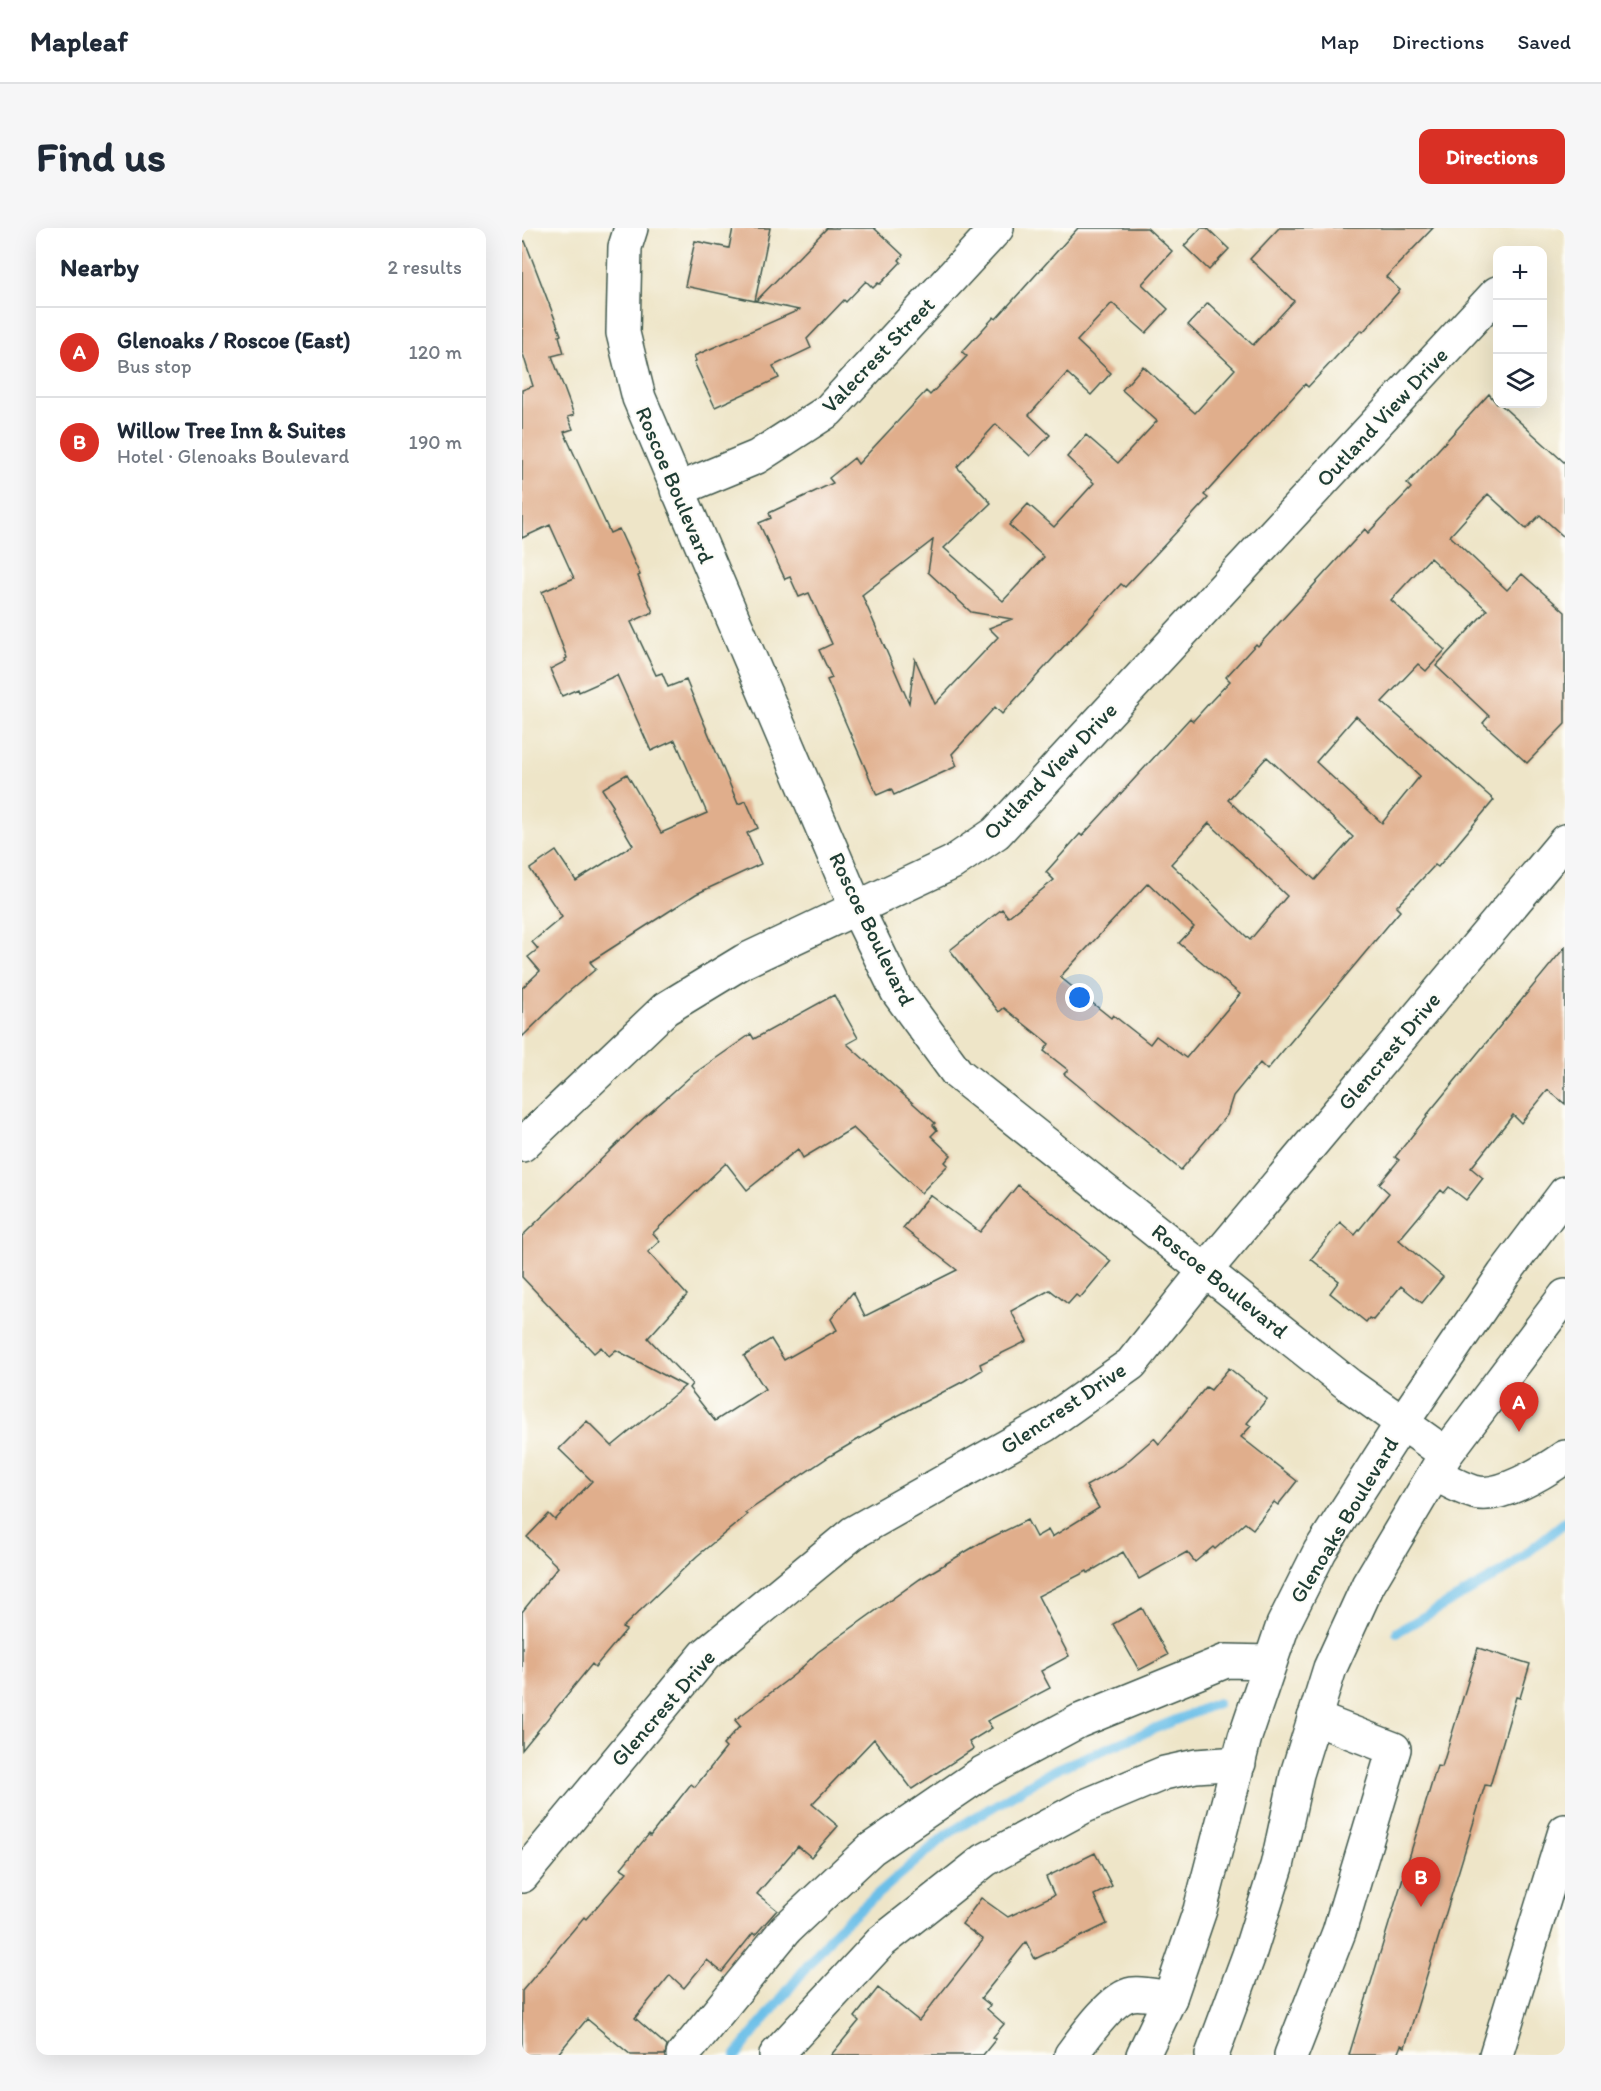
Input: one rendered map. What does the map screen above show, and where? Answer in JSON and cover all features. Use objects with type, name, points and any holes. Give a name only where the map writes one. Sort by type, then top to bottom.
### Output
[{"type":"main road","name":"Valecrest Street","points":[[677,490],[757,457],[828,411],[997,228]]},
{"type":"main road","name":"Roscoe Boulevard","points":[[620,234],[623,333],[639,398],[856,907],[897,991],[957,1073],[1349,1385],[1402,1423],[1441,1464],[1475,1493],[1492,1493],[1547,1470],[1565,1457]]},
{"type":"main road","name":"Outland View Drive","points":[[522,1145],[665,1009],[744,961],[952,863],[996,833],[1493,297]]},
{"type":"main road","name":"Glencrest Drive","points":[[522,1876],[705,1655],[853,1533],[1045,1425],[1131,1364],[1206,1270],[1565,842]]},
{"type":"main road","name":"Glenoaks Boulevard","points":[[1143,2055],[1170,1998],[1200,1910],[1239,1762],[1283,1625],[1320,1551],[1402,1423],[1504,1274],[1565,1194]]},
{"type":"main road","points":[[1212,2055],[1250,1955],[1277,1866],[1297,1774],[1330,1668],[1368,1585],[1441,1464],[1565,1296]]},
{"type":"main road","points":[[683,2055],[786,1929],[871,1849],[973,1780],[1078,1721],[1226,1661],[1270,1662]]},
{"type":"main road","points":[[1291,2055],[1339,1932],[1394,1749],[1314,1718]]},
{"type":"main road","points":[[776,2055],[881,1942],[985,1860],[1085,1806],[1164,1773],[1196,1766],[1239,1762]]},
{"type":"main road","points":[[1496,2055],[1565,1831]]},
{"type":"main road","points":[[1071,2055],[1114,2004],[1131,1994],[1170,1998]]},
{"type":"building","points":[[733,228],[770,228],[755,301],[685,286],[695,241],[729,248]]},
{"type":"building","points":[[827,228],[874,228],[903,255],[899,260],[901,262],[880,284],[878,283],[873,288],[866,281],[846,302],[844,300],[807,339],[811,348],[773,366],[779,378],[715,407],[694,362],[696,361],[694,356],[799,310],[756,301]]},
{"type":"building","points":[[1078,228],[1147,228],[1172,251],[1142,284],[1168,309],[1146,333],[1112,303],[1077,341],[1111,373],[1091,395],[1067,373],[1029,415],[1050,435],[1030,456],[996,424],[957,467],[991,503],[944,548],[1003,601],[1044,557],[1009,525],[1028,504],[1054,527],[1094,483],[1067,457],[1086,435],[1118,463],[1157,421],[1122,390],[1143,366],[1195,413],[1235,369],[1188,325],[1208,303],[1253,345],[1294,301],[1250,259],[1279,228],[1433,228],[1386,277],[1400,290],[1363,332],[1361,330],[1308,387],[1305,384],[1204,495],[1208,498],[1125,587],[1121,584],[1002,714],[995,707],[952,754],[957,766],[894,795],[891,789],[877,795],[827,680],[832,678],[819,650],[832,644],[809,593],[799,597],[790,577],[785,579],[759,523],[771,518],[769,513],[833,483],[829,478],[854,458],[858,464],[926,391],[930,395],[967,356],[962,352],[994,317],[996,319]],"holes":[[[933,540],[928,572],[971,612],[1012,619],[989,628],[998,637],[935,704],[915,659],[909,703],[862,595]]]},
{"type":"building","points":[[1201,228],[1207,228],[1229,249],[1209,270],[1184,246]]},
{"type":"building","points":[[525,241],[561,335],[559,336],[564,353],[552,356],[574,415],[568,417],[573,429],[564,432],[610,533],[619,529],[640,575],[638,576],[653,612],[631,622],[656,675],[662,673],[668,687],[686,680],[738,804],[746,801],[758,828],[747,833],[761,864],[696,894],[590,962],[596,969],[567,993],[522,1037],[522,988],[540,971],[528,957],[538,949],[532,942],[562,917],[530,869],[556,851],[576,881],[633,845],[602,789],[627,774],[661,833],[707,813],[675,740],[651,751],[617,675],[579,692],[578,689],[562,696],[550,669],[566,661],[567,658],[542,592],[574,578],[550,525],[522,538],[522,390],[533,386],[522,351],[522,242]]},
{"type":"building","points":[[1489,394],[1493,399],[1493,408],[1504,408],[1565,463],[1565,538],[1540,515],[1526,529],[1488,494],[1450,536],[1507,590],[1522,574],[1565,612],[1565,724],[1527,763],[1483,723],[1489,716],[1436,666],[1487,610],[1430,558],[1391,600],[1445,650],[1426,671],[1418,664],[1382,702],[1494,800],[1438,867],[1435,865],[1396,907],[1400,911],[1267,1070],[1260,1063],[1233,1096],[1227,1115],[1181,1170],[1064,1074],[1068,1070],[1044,1051],[1049,1044],[1004,1008],[999,1012],[950,950],[1002,909],[1008,917],[1054,880],[1046,872],[1080,834],[1082,836],[1190,718],[1193,721],[1230,681],[1226,677],[1256,644],[1258,646],[1365,529],[1368,533],[1411,488],[1407,484]],"holes":[[[1356,716],[1420,776],[1382,823],[1316,762]],[[1267,757],[1353,837],[1315,880],[1228,800]],[[1209,823],[1287,896],[1250,940],[1171,864]],[[1148,883],[1194,927],[1179,943],[1240,994],[1186,1058],[1156,1036],[1150,1044],[1113,1015],[1111,1018],[1060,977]]]},
{"type":"building","points":[[1565,947],[1565,1104],[1548,1090],[1521,1123],[1513,1115],[1471,1168],[1483,1178],[1466,1200],[1449,1187],[1444,1193],[1441,1190],[1399,1240],[1443,1277],[1422,1303],[1401,1286],[1373,1320],[1369,1318],[1366,1322],[1330,1293],[1339,1281],[1311,1259],[1340,1222],[1355,1235],[1389,1193],[1379,1184],[1399,1160],[1395,1157]]},
{"type":"building","points":[[834,995],[858,1038],[847,1044],[935,1123],[933,1125],[937,1130],[931,1136],[951,1155],[945,1162],[948,1165],[921,1193],[853,1128],[803,1158],[798,1149],[747,1190],[726,1163],[653,1233],[660,1241],[648,1252],[687,1295],[648,1338],[692,1384],[689,1388],[715,1421],[765,1389],[744,1356],[771,1339],[784,1360],[837,1330],[831,1319],[853,1292],[865,1316],[957,1270],[903,1228],[930,1195],[980,1232],[1018,1185],[1111,1261],[1080,1298],[1076,1295],[1068,1304],[1050,1290],[1011,1311],[1027,1341],[980,1364],[982,1370],[880,1425],[745,1513],[747,1515],[697,1556],[622,1628],[626,1630],[595,1667],[592,1664],[522,1750],[522,1612],[558,1567],[527,1537],[549,1514],[555,1520],[592,1481],[559,1449],[587,1421],[612,1446],[685,1386],[616,1350],[609,1356],[601,1347],[594,1353],[522,1277],[522,1236],[645,1117],[692,1075],[751,1034],[754,1039]]},
{"type":"building","points":[[1229,1368],[1267,1399],[1247,1423],[1251,1426],[1241,1437],[1297,1481],[1278,1505],[1274,1502],[1253,1529],[1245,1523],[1215,1549],[1213,1547],[1195,1562],[1187,1552],[1139,1579],[1123,1552],[1088,1573],[1087,1571],[1038,1596],[1069,1656],[1041,1671],[1050,1688],[987,1721],[992,1728],[969,1742],[973,1749],[912,1789],[874,1739],[812,1804],[838,1826],[811,1857],[798,1846],[757,1894],[777,1910],[755,1935],[753,1933],[722,1972],[707,1960],[684,1988],[670,1975],[635,2018],[667,2046],[665,2055],[631,2055],[587,2019],[557,2055],[522,2055],[522,1991],[584,1917],[586,1919],[627,1872],[621,1868],[691,1784],[695,1787],[726,1748],[723,1745],[740,1726],[735,1720],[795,1674],[818,1652],[920,1579],[982,1542],[1027,1520],[1036,1537],[1048,1530],[1052,1537],[1099,1508],[1086,1486],[1122,1466],[1154,1438],[1159,1444],[1206,1387],[1211,1390]]},
{"type":"building","points":[[1142,1608],[1168,1655],[1139,1670],[1113,1624]]},
{"type":"building","points":[[1478,1648],[1530,1664],[1520,1698],[1516,1697],[1490,1786],[1485,1785],[1405,2047],[1401,2045],[1397,2055],[1349,2055],[1437,1766],[1442,1767]]},
{"type":"building","points":[[1095,1853],[1112,1886],[1094,1895],[1107,1924],[1035,1959],[1026,1942],[981,1998],[990,2005],[987,2009],[1004,2024],[993,2037],[996,2039],[983,2055],[831,2055],[859,2021],[855,2017],[878,1988],[919,2021],[983,1940],[962,1924],[981,1898],[1008,1917],[1054,1895],[1046,1877]]},
{"type":"waterway","points":[[1397,1632],[1504,1571],[1565,1522]]},
{"type":"waterway","points":[[736,2055],[837,1929],[946,1835],[1054,1770],[1217,1703]]},
{"type":"place","name":"Glenoaks / Roscoe (East)","points":[[1519,1432]]},
{"type":"place","name":"Willow Tree Inn & Suites","points":[[1421,1907]]}]
